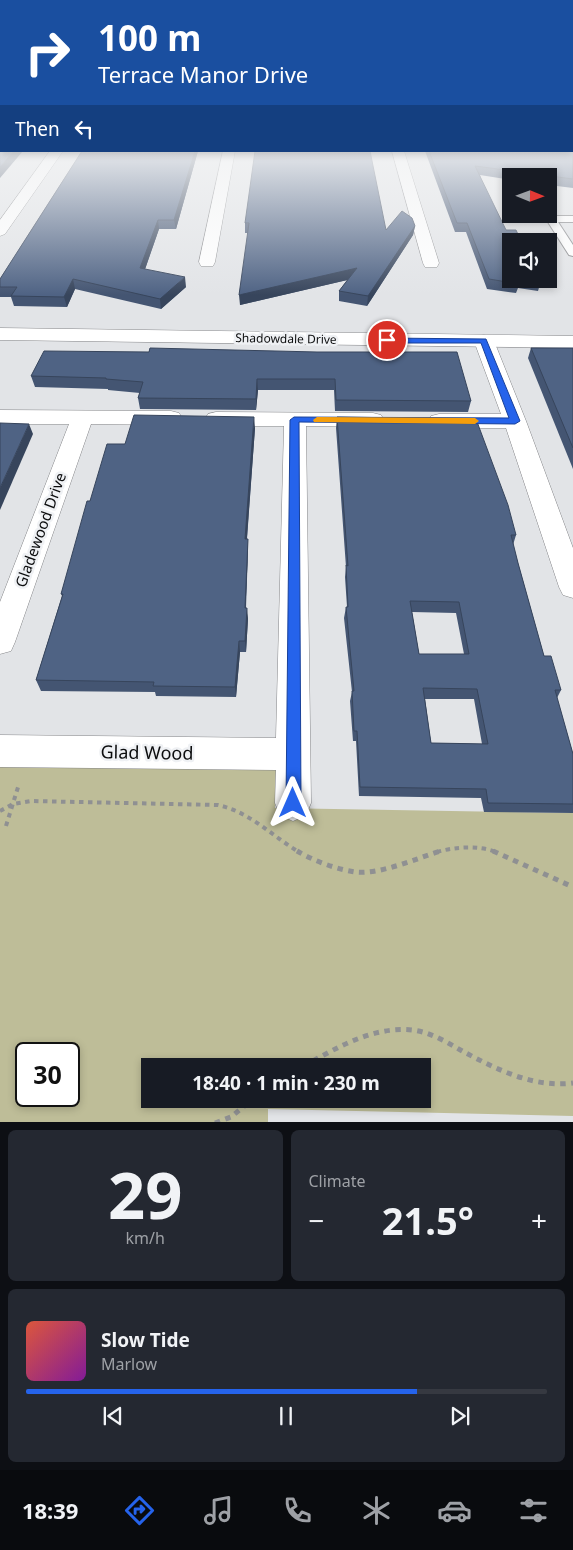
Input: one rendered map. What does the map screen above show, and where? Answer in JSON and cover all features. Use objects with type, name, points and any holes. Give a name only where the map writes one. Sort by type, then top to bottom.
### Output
[{"type":"street","points":[[0,230],[29,190]]},
{"type":"street","points":[[207,262],[221,190]]},
{"type":"street","points":[[410,190],[431,263]]},
{"type":"street","name":"Shadowdale Drive","points":[[0,334],[573,342]]},
{"type":"street","points":[[484,341],[515,421],[573,587]]},
{"type":"street","points":[[0,417],[390,420]]},
{"type":"street","name":"Gladewood Drive","points":[[0,642],[82,418]]},
{"type":"street","points":[[293,803],[294,420]]},
{"type":"street","points":[[419,420],[515,421]]},
{"type":"street","name":"Glad Wood","points":[[14,751],[293,754]]},
{"type":"lane","points":[[573,219],[551,219],[573,253]]},
{"type":"path","points":[[6,826],[13,804],[14,751]]},
{"type":"path","points":[[0,811],[13,804]]},
{"type":"path","points":[[318,1058],[336,1048],[383,1032],[411,1030],[442,1039],[475,1058],[526,1080],[564,1085],[573,1083]]},
{"type":"path","points":[[215,1122],[231,1117],[242,1108]]},
{"type":"green space","points":[[0,765],[276,770],[275,808],[573,813],[573,1116],[268,1109],[268,1122],[0,1122]]},
{"type":"building","points":[[57,190],[183,190],[174,220],[158,220],[140,268],[185,277],[160,299],[73,279],[64,297],[11,296],[17,287],[0,287],[0,279]]},
{"type":"building","points":[[250,190],[378,190],[386,230],[402,211],[412,218],[415,226],[368,296],[339,291],[357,268],[239,295],[249,223],[245,223]]},
{"type":"building","points":[[444,190],[487,190],[506,230],[516,230],[517,233],[502,233],[502,281],[489,279],[467,223],[457,223]]},
{"type":"building","points":[[150,348],[317,352],[457,352],[471,401],[336,400],[335,379],[257,379],[256,399],[138,398],[143,382],[106,378],[31,376],[44,351],[149,352]]},
{"type":"building","points":[[531,348],[573,348],[573,448]]},
{"type":"building","points":[[134,415],[254,417],[245,539],[248,539],[245,641],[239,641],[235,687],[153,686],[154,682],[36,680],[63,594],[61,594],[87,501],[90,501],[107,444],[125,444]]},
{"type":"building","points":[[337,417],[476,419],[508,505],[516,535],[511,535],[544,656],[551,656],[561,690],[555,690],[573,754],[573,804],[488,803],[486,789],[360,787],[357,731],[354,731],[352,691],[354,691],[346,607],[348,607],[346,565],[348,566]],"holes":[[[410,601],[459,602],[469,654],[419,654]],[[423,688],[477,689],[488,744],[431,743]]]},
{"type":"building","points":[[0,423],[29,424],[0,488]]},
{"type":"slow traffic","points":[[317,420],[475,421]]},
{"type":"route","points":[[293,803],[294,420],[515,421],[484,341],[387,340]]}]
